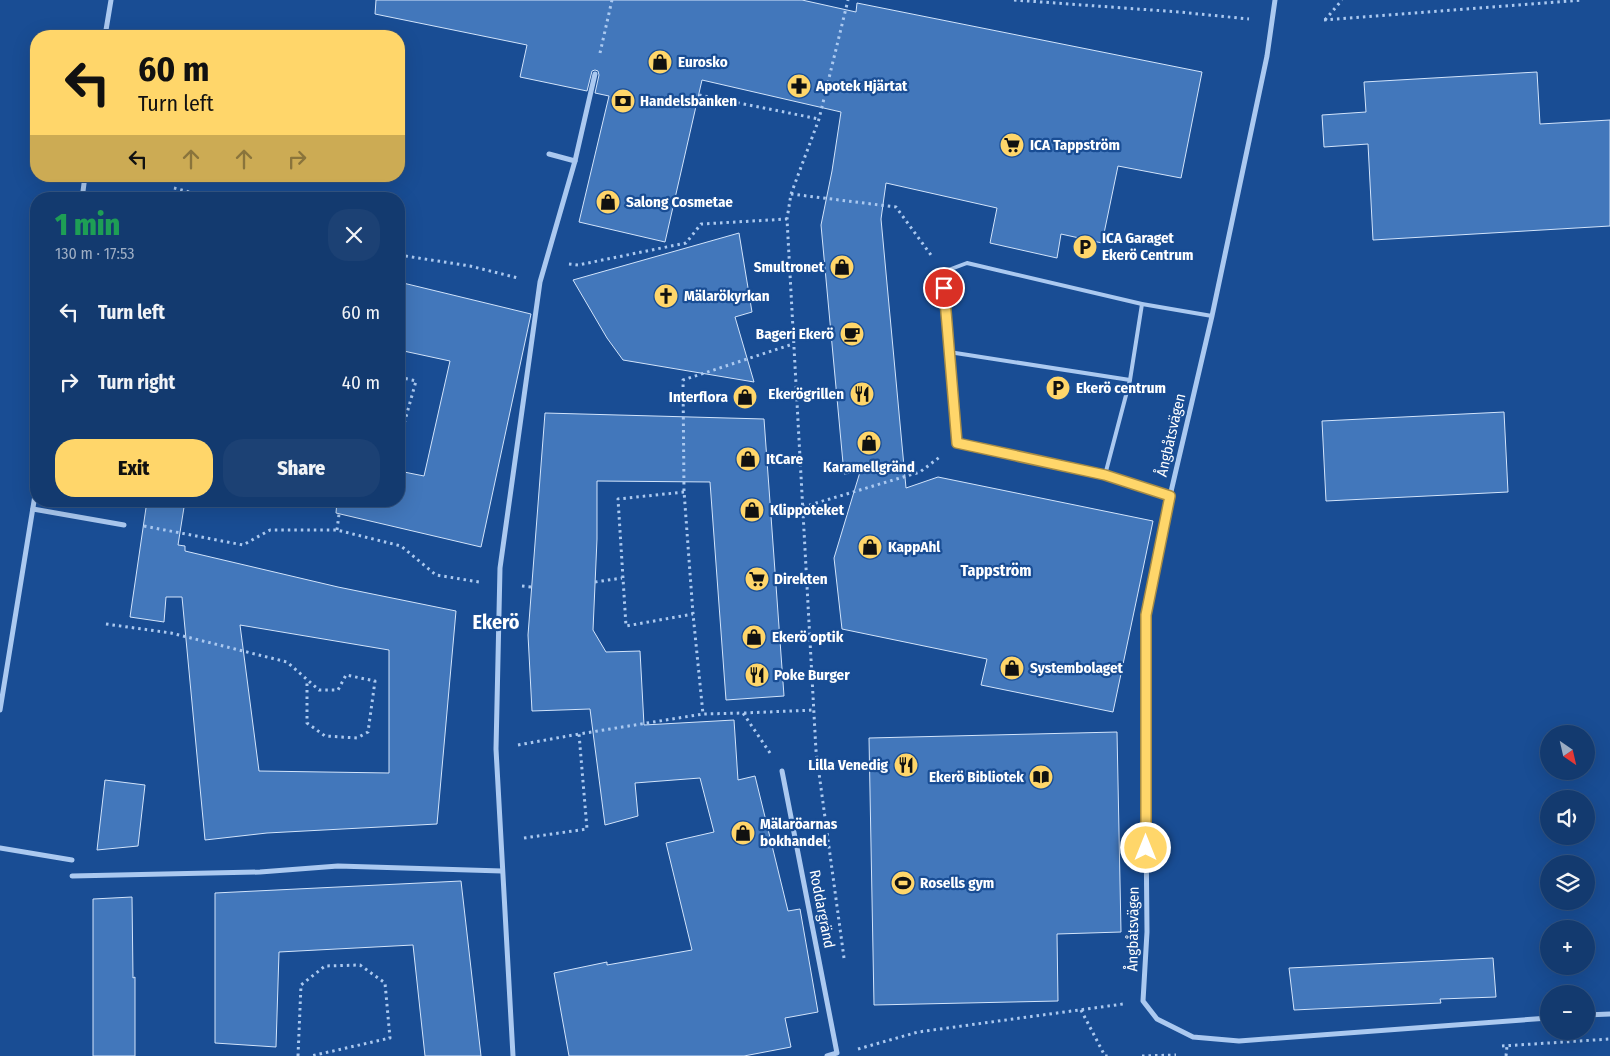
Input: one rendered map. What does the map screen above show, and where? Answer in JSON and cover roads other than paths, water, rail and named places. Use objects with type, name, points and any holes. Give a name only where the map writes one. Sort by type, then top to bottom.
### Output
[{"type":"street","points":[[106,30],[111,0]]},
{"type":"street","name":"Ångbåtsvägen","points":[[1275,0],[1267,56],[1212,316],[1170,496],[1146,615],[1147,932],[1143,1001],[1156,1019],[1193,1037],[1239,1041],[1540,1019]]},
{"type":"street","points":[[513,1056],[496,749],[500,568],[540,282],[574,161],[595,74]]},
{"type":"street","points":[[549,154],[574,161]]},
{"type":"street","points":[[0,710],[33,509],[124,525]]},
{"type":"street","name":"Roddargränd","points":[[782,771],[837,1053],[827,1056]]},
{"type":"street","points":[[0,848],[72,860]]},
{"type":"street","points":[[72,876],[260,872],[338,866],[502,871]]},
{"type":"street","points":[[1595,1015],[1610,1014]]},
{"type":"lane","points":[[1170,496],[1105,475],[957,443],[943,272],[967,263],[1142,304],[1212,316]]},
{"type":"lane","points":[[1105,475],[1130,380],[1142,304]]},
{"type":"lane","points":[[949,352],[1130,380]]},
{"type":"place","name":"Eurosko","points":[[660,62]]},
{"type":"place","name":"Apotek Hjärtat","points":[[799,86]]},
{"type":"place","name":"Handelsbanken","points":[[623,101]]},
{"type":"place","name":"ICA Tappström","points":[[1012,145]]},
{"type":"place","name":"Salong Cosmetae","points":[[608,202]]},
{"type":"place","name":"ICA Garaget Ekerö Centrum","points":[[1085,247]]},
{"type":"place","name":"Smultronet","points":[[842,267]]},
{"type":"place","name":"Mälarökyrkan","points":[[666,296]]},
{"type":"place","name":"Bageri Ekerö","points":[[852,334]]},
{"type":"place","name":"Ekerö centrum","points":[[1058,388]]},
{"type":"place","name":"Ekerögrillen","points":[[862,394]]},
{"type":"place","name":"Interflora","points":[[745,397]]},
{"type":"place","name":"Karamellgränd","points":[[869,443]]},
{"type":"place","name":"ItCare","points":[[748,459]]},
{"type":"place","name":"Klippoteket","points":[[752,510]]},
{"type":"place","name":"KappAhl","points":[[870,547]]},
{"type":"place","name":"Direkten","points":[[757,579]]},
{"type":"place","name":"Ekerö optik","points":[[754,637]]},
{"type":"place","name":"Systembolaget","points":[[1012,668]]},
{"type":"place","name":"Poke Burger","points":[[757,675]]},
{"type":"place","name":"Lilla Venedig","points":[[906,765]]},
{"type":"place","name":"Ekerö Bibliotek","points":[[1041,777]]},
{"type":"place","name":"Mälaröarnas bokhandel","points":[[743,833]]},
{"type":"place","name":"Rosells gym","points":[[903,883]]},
{"type":"district","name":"Tappström","points":[[996,570]]},
{"type":"district","name":"Ekerö","points":[[496,622]]}]
